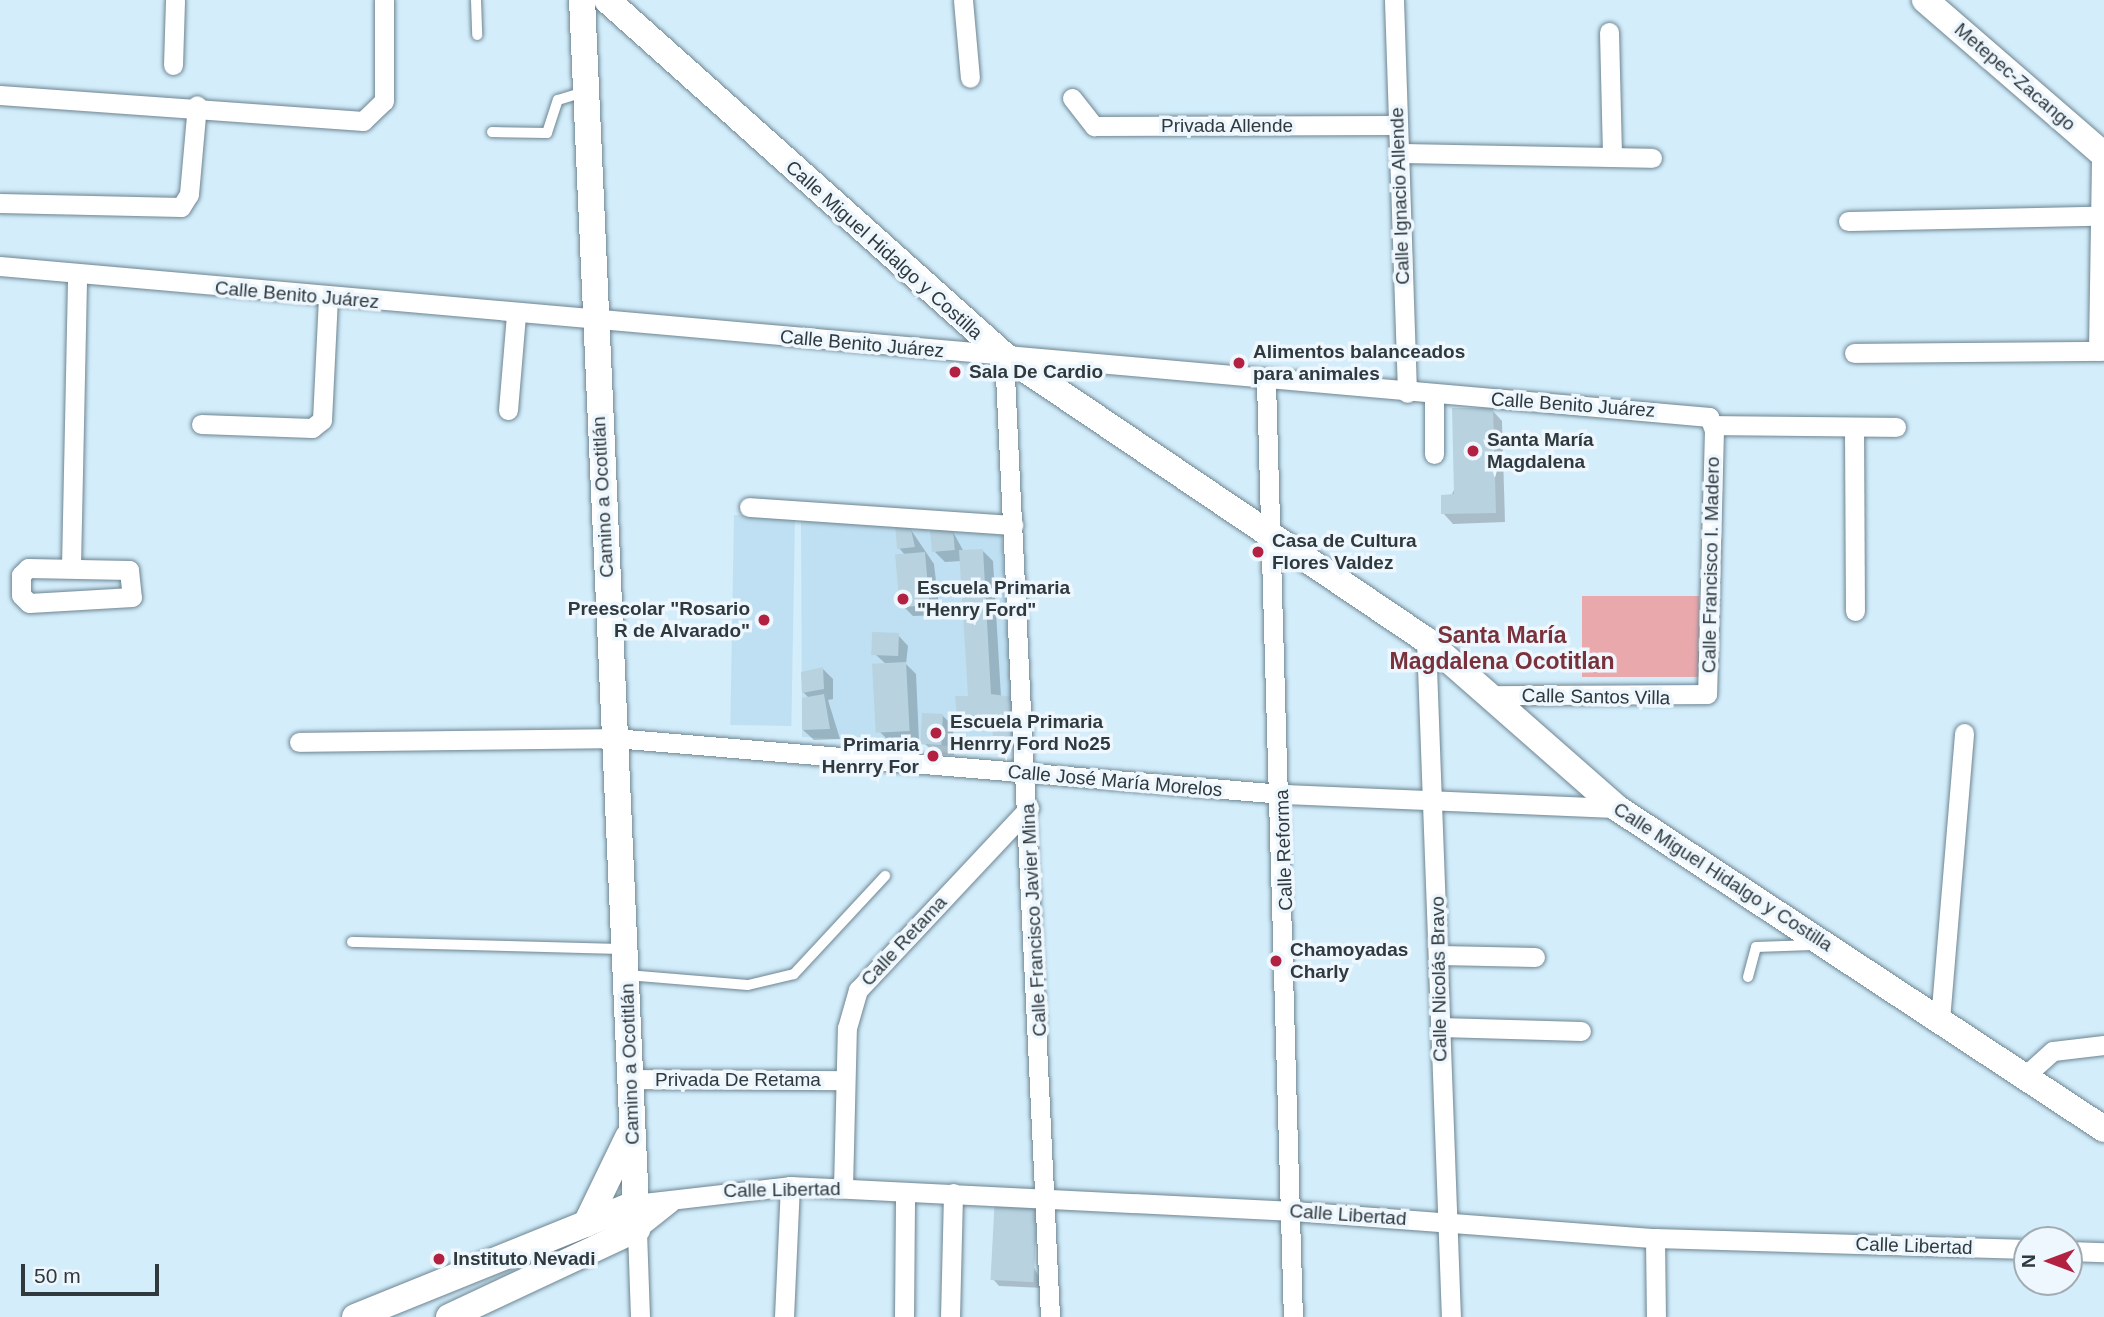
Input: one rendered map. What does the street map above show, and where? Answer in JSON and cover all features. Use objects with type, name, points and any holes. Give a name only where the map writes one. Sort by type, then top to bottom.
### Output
[{"type":"main road","name":"Camino a Ocotitlán","points":[[582,0],[614,738],[634,1122],[636,1217]]},
{"type":"main road","name":"Calle Miguel Hidalgo y Costilla","points":[[607,0],[1004,355],[1426,640],[1617,808],[2026,1075],[2104,1129]]},
{"type":"main road","name":"Metepec-Zacango","points":[[1925,0],[2103,154]]},
{"type":"main road","points":[[586,1224],[634,1122]]},
{"type":"main road","points":[[355,1317],[586,1224],[636,1217]]},
{"type":"main road","points":[[449,1317],[636,1217]]},
{"type":"street","points":[[173,65],[175,0]]},
{"type":"street","points":[[0,95],[371,118],[384,100],[384,0]]},
{"type":"street","points":[[962,0],[970,78]]},
{"type":"street","name":"Calle Ignacio Allende","points":[[1394,0],[1407,393]]},
{"type":"street","points":[[1609,32],[1612,157]]},
{"type":"street","name":"Privada Allende","points":[[1072,98],[1094,126],[1397,125]]},
{"type":"street","points":[[0,203],[181,207],[189,194],[197,106]]},
{"type":"street","points":[[1399,153],[1652,158]]},
{"type":"street","points":[[1854,353],[2101,351],[2097,216],[2103,154]]},
{"type":"street","points":[[1848,221],[2097,216]]},
{"type":"street","name":"Calle Benito Juárez","points":[[0,266],[516,315],[1004,355],[1266,382],[1702,415],[1714,427],[1896,427]]},
{"type":"street","points":[[71,567],[78,274]]},
{"type":"street","points":[[201,424],[312,428],[322,419],[328,298]]},
{"type":"street","points":[[508,410],[516,315]]},
{"type":"street","name":"Calle Francisco Javier Mina","points":[[1004,355],[1029,808],[1050,1317]]},
{"type":"street","name":"Calle Reforma","points":[[1266,382],[1282,794],[1293,1211],[1293,1317]]},
{"type":"street","points":[[1434,395],[1434,454]]},
{"type":"street","name":"Calle Francisco I. Madero","points":[[1703,698],[1714,427]]},
{"type":"street","points":[[1854,427],[1855,611]]},
{"type":"street","points":[[749,507],[1013,524]]},
{"type":"street","points":[[71,567],[129,570],[130,600],[23,599],[24,569],[71,567]]},
{"type":"street","name":"Calle Nicolás Bravo","points":[[1426,640],[1435,804],[1445,1223],[1451,1317]]},
{"type":"street","name":"Calle Santos Villa","points":[[1489,695],[1703,698]]},
{"type":"street","points":[[1940,1020],[1964,733]]},
{"type":"street","name":"Calle José María Morelos","points":[[299,742],[614,738],[1282,794],[1435,804],[1617,808]]},
{"type":"street","name":"Calle Retama","points":[[844,1188],[846,1028],[858,990],[1029,808]]},
{"type":"street","points":[[1439,955],[1535,957]]},
{"type":"street","points":[[1440,1027],[1581,1031]]},
{"type":"street","points":[[2026,1075],[2053,1051],[2104,1045]]},
{"type":"street","name":"Privada De Retama","points":[[632,1079],[845,1080]]},
{"type":"street","points":[[784,1317],[790,1186]]},
{"type":"street","name":"Calle Libertad","points":[[636,1217],[671,1202],[790,1186],[1047,1196],[1655,1238],[2013,1249]]},
{"type":"street","points":[[904,1317],[905,1192]]},
{"type":"street","points":[[950,1317],[953,1193]]},
{"type":"street","points":[[636,1217],[640,1317]]},
{"type":"street","points":[[1655,1238],[1656,1317]]},
{"type":"street","points":[[2083,1251],[2104,1252]]},
{"type":"lane","points":[[476,0],[477,35]]},
{"type":"lane","points":[[492,132],[547,132],[558,100],[586,92]]},
{"type":"lane","points":[[627,975],[748,985],[794,974],[884,876]]},
{"type":"lane","points":[[352,942],[625,949]]},
{"type":"lane","points":[[1748,977],[1756,947],[1826,945]]},
{"type":"shaded area","name":"Preescolar \"Rosario R de Alvarado\"","points":[[734,515],[795,516],[791,726],[730,725]]},
{"type":"shaded area","name":"Escuela Primaria \"Henry Ford\"","points":[[801,518],[1001,527],[1015,750],[802,737]]},
{"type":"shaded area","points":[[1582,596],[1699,596],[1699,677],[1582,677]]},
{"type":"building","name":"Santa María Magdalena","points":[[1452,408],[1493,408],[1496,513],[1441,514],[1441,495],[1454,494]]},
{"type":"building","points":[[895,524],[910,525],[915,547],[897,549]]},
{"type":"building","points":[[953,529],[955,550],[932,552],[930,531]]},
{"type":"building","points":[[983,549],[991,694],[1012,697],[1014,740],[993,737],[991,715],[957,716],[955,696],[968,696],[959,550]]},
{"type":"building","points":[[925,552],[930,605],[900,607],[895,555]]},
{"type":"building","points":[[872,632],[899,633],[898,656],[871,655]]},
{"type":"building","points":[[906,662],[910,731],[876,733],[872,664]]},
{"type":"building","points":[[823,667],[824,689],[802,693],[801,672]]},
{"type":"building","points":[[824,694],[830,729],[802,730],[802,698]]},
{"type":"building","points":[[922,713],[943,714],[941,745],[920,744]]},
{"type":"building","points":[[995,1195],[1038,1197],[1033,1282],[991,1280]]},
{"type":"place","name":"Alimentos balanceados para animales","points":[[1239,363]]},
{"type":"place","name":"Sala De Cardio","points":[[955,372]]},
{"type":"place","name":"Santa María Magdalena","points":[[1473,451]]},
{"type":"place","name":"Casa de Cultura Flores Valdez","points":[[1258,552]]},
{"type":"place","name":"Escuela Primaria \"Henry Ford\"","points":[[903,599]]},
{"type":"place","name":"Preescolar \"Rosario R de Alvarado\"","points":[[764,620]]},
{"type":"place","name":"Escuela Primaria Henrry Ford No25","points":[[936,733]]},
{"type":"place","name":"Primaria Henrry For","points":[[933,756]]},
{"type":"place","name":"Chamoyadas Charly","points":[[1276,961]]},
{"type":"place","name":"Instituto Nevadi","points":[[439,1259]]},
{"type":"district","name":"Santa María Magdalena Ocotitlan","points":[[1502,648]]}]
